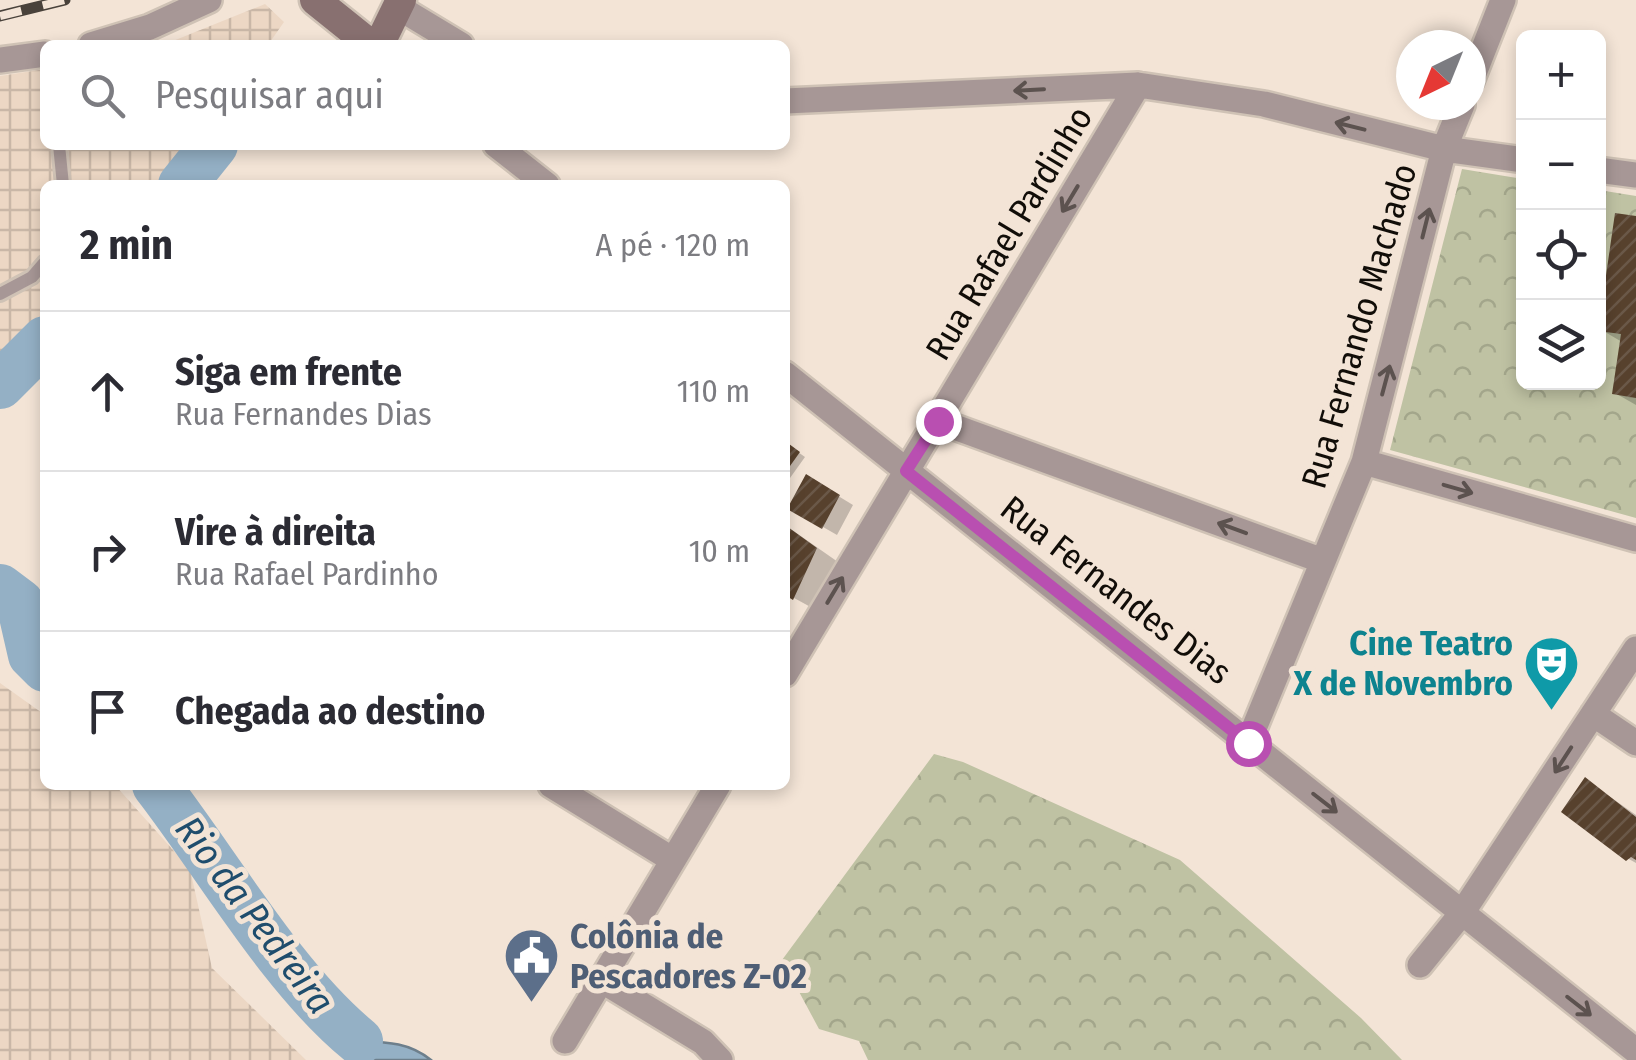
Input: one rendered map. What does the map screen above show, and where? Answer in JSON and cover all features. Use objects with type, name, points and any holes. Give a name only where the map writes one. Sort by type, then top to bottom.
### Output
[{"type":"main road","points":[[315,0],[365,40]]},
{"type":"main road","points":[[381,40],[399,4]]},
{"type":"street","points":[[107,40],[150,27],[210,0]]},
{"type":"street","points":[[1486,42],[1502,0]]},
{"type":"street","points":[[399,4],[454,40]]},
{"type":"street","points":[[0,60],[40,55]]},
{"type":"street","points":[[790,101],[1138,86],[1264,104],[1444,149],[1516,159]]},
{"type":"street","name":"Rua Rafael Pardinho","points":[[790,666],[1138,86]]},
{"type":"street","name":"Rua Fernando Machado","points":[[1248,743],[1364,462],[1444,149],[1456,120]]},
{"type":"street","points":[[502,150],[541,180]]},
{"type":"street","points":[[1606,171],[1636,175]]},
{"type":"street","name":"Rua Fernandes Dias","points":[[790,378],[1636,1051]]},
{"type":"street","points":[[938,421],[1324,562]]},
{"type":"street","points":[[1364,462],[1636,539]]},
{"type":"street","points":[[1420,965],[1462,913],[1636,649]]},
{"type":"street","points":[[1593,714],[1636,742]]},
{"type":"street","points":[[559,790],[673,860]]},
{"type":"street","points":[[565,1040],[715,790]]},
{"type":"street","points":[[602,980],[704,1042],[720,1060]]},
{"type":"lane","points":[[60,150],[62,180]]},
{"type":"lane","points":[[0,294],[32,277],[40,268]]},
{"type":"shaded area","points":[[265,4],[284,22],[271,40],[175,40]]},
{"type":"shaded area","points":[[40,70],[40,150],[194,150],[172,180],[40,180],[40,317],[0,356],[0,76]]},
{"type":"shaded area","points":[[0,683],[40,711],[40,790],[119,790],[190,869],[212,968],[306,1060],[0,1060]]},
{"type":"green space","points":[[1462,169],[1516,178],[1516,390],[1606,390],[1606,191],[1636,196],[1636,518],[1390,450]]},
{"type":"green space","points":[[934,754],[963,762],[1180,860],[1361,1018],[1402,1060],[868,1060],[859,1041],[819,1029],[782,960]]},
{"type":"water","points":[[359,1041],[406,1046],[431,1060],[354,1060],[352,1052]]},
{"type":"building","points":[[1615,213],[1636,216],[1636,398],[1612,394],[1621,334],[1606,332],[1606,275]]},
{"type":"building","points":[[790,445],[800,452],[790,466]]},
{"type":"building","points":[[806,474],[840,495],[822,529],[790,511]]},
{"type":"building","points":[[790,529],[817,548],[793,600],[790,598]]},
{"type":"building","points":[[1585,777],[1636,817],[1636,860],[1631,857],[1626,861],[1561,812]]},
{"type":"waterway","name":"Rio da Pedreira","points":[[186,180],[210,150]]},
{"type":"waterway","name":"Rio da Pedreira","points":[[0,385],[40,345]]},
{"type":"waterway","name":"Rio da Pedreira","points":[[0,588],[20,603],[32,655],[40,663]]},
{"type":"waterway","name":"Rio da Pedreira","points":[[160,790],[277,953],[359,1041]]},
{"type":"railway","points":[[0,16],[65,0]]},
{"type":"place","name":"Cine Teatro X de Novembro","points":[[1552,712]]},
{"type":"place","name":"Colônia de Pescadores Z-02","points":[[531,1005]]},
{"type":"route","points":[[938,421],[906,471],[1248,743]]}]
